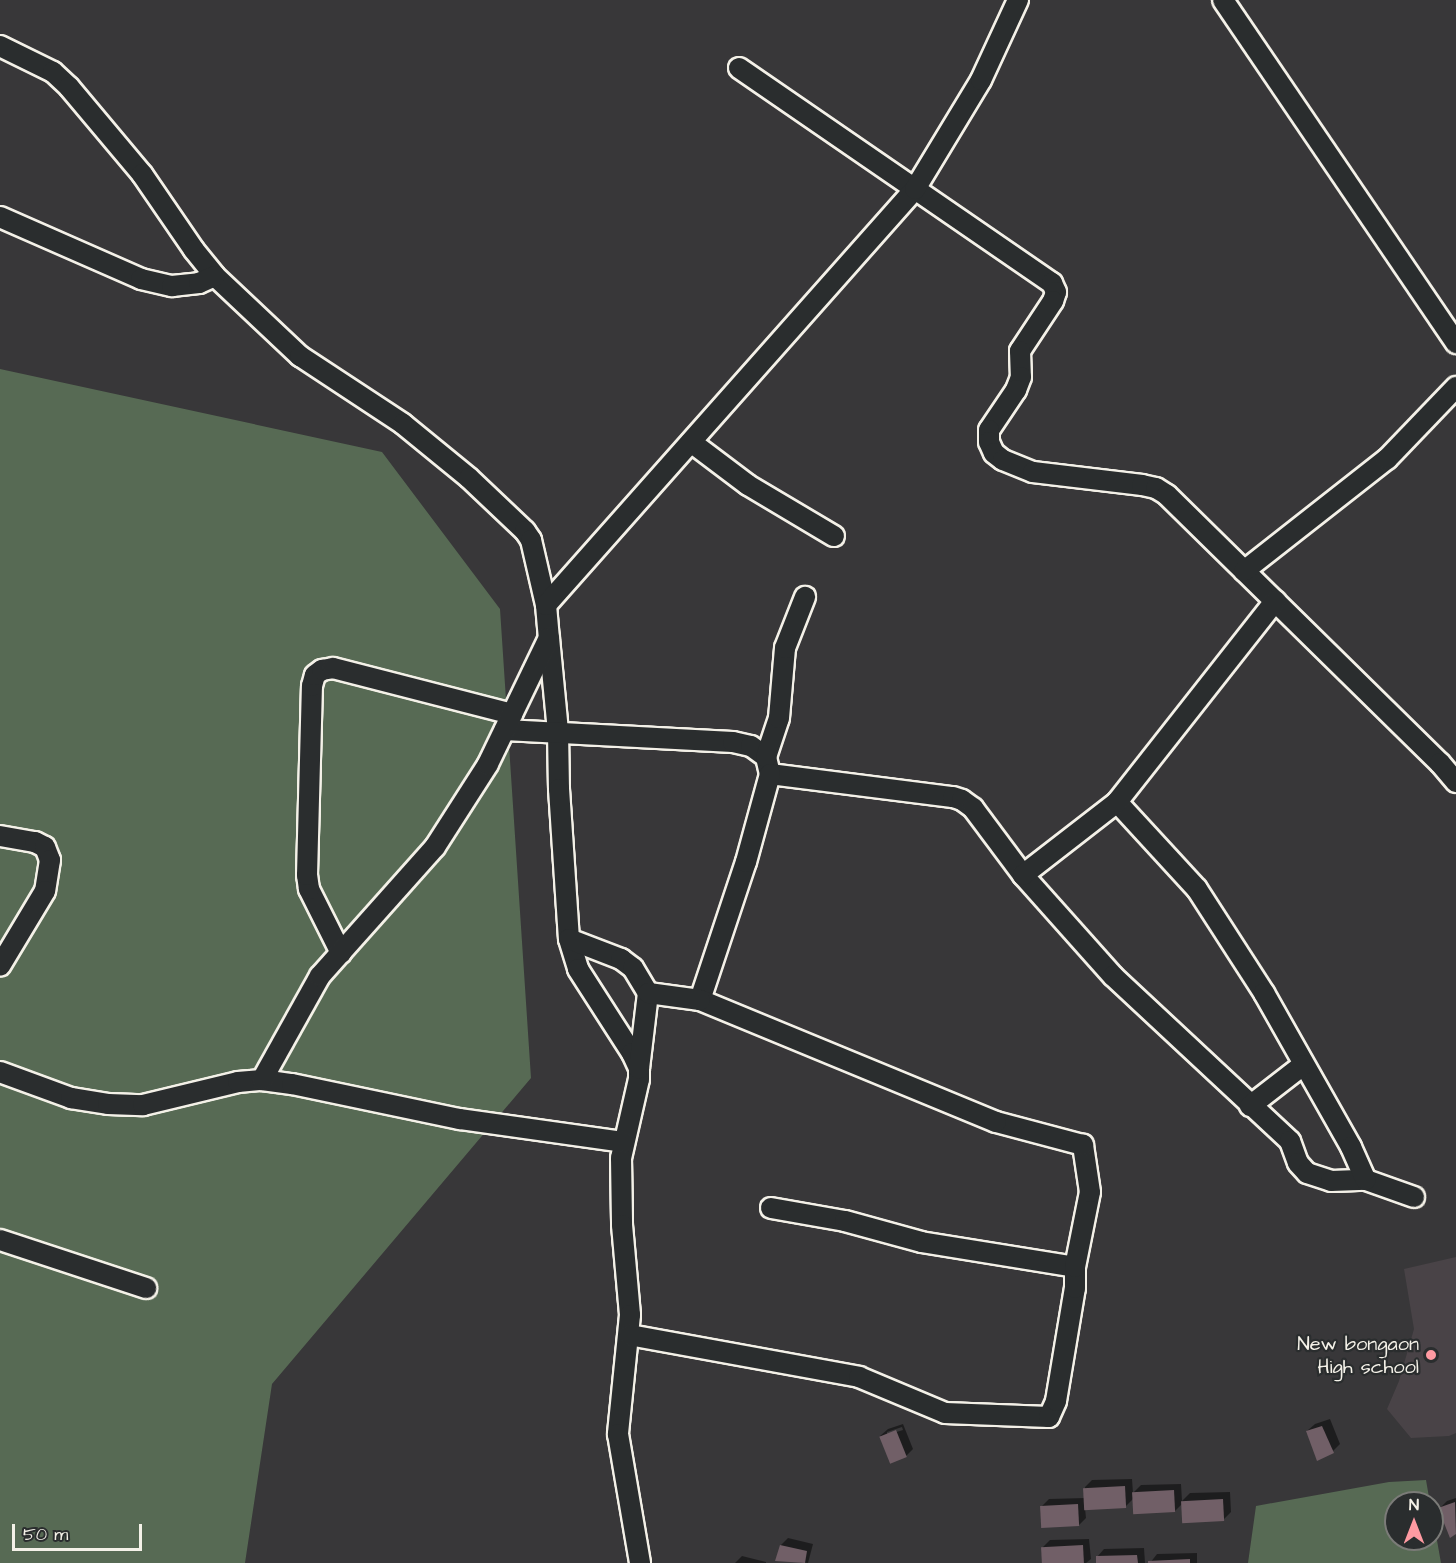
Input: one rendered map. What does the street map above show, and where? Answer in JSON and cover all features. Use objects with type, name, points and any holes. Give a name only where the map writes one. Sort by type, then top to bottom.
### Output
[{"type":"street","points":[[546,605],[915,189],[981,80],[1018,0]]},
{"type":"street","points":[[1223,0],[1456,343]]},
{"type":"street","points":[[0,46],[53,72],[69,87],[141,174],[215,276],[236,292],[300,356],[403,424],[469,478],[525,531],[531,540],[546,605],[558,732],[559,789],[569,939],[578,969],[632,1053],[639,1068]]},
{"type":"street","points":[[739,68],[1052,283],[1056,292],[1053,301],[1020,351],[1022,377],[989,430],[989,442],[994,453],[1003,460],[1033,472],[1156,488],[1275,601],[1440,763],[1456,782]]},
{"type":"street","points":[[0,217],[141,279],[172,286],[199,283],[215,276]]},
{"type":"street","points":[[1244,571],[1387,459],[1456,387]]},
{"type":"street","points":[[691,442],[748,485],[834,536]]},
{"type":"street","points":[[700,1000],[746,862],[779,718],[785,648],[805,597]]},
{"type":"street","points":[[1023,875],[1117,802],[1275,601]]},
{"type":"street","points":[[262,1080],[320,976],[435,847],[488,764],[549,638]]},
{"type":"street","points":[[341,953],[309,889],[307,875],[312,686],[315,675],[322,670],[340,669],[509,722],[558,732],[733,742],[751,746],[768,766],[962,800],[973,808],[1023,875],[1113,976],[1290,1141],[1298,1163],[1307,1173],[1331,1181],[1366,1180],[1414,1197]]},
{"type":"street","points":[[1117,802],[1197,889],[1264,993],[1351,1147],[1366,1180]]},
{"type":"street","points":[[0,836],[35,842],[45,847],[50,860],[45,891],[0,966]]},
{"type":"street","points":[[569,939],[621,959],[633,968],[648,993],[639,1079],[621,1158],[622,1225],[629,1290],[629,1335],[618,1434],[640,1563]]},
{"type":"street","points":[[629,1335],[859,1377],[945,1413],[1049,1417],[1056,1401],[1075,1288],[1075,1267],[1090,1191],[1083,1145],[996,1122],[700,1000],[648,993]]},
{"type":"street","points":[[1250,1106],[1303,1065]]},
{"type":"street","points":[[0,1072],[71,1098],[108,1104],[143,1105],[238,1082],[262,1080],[292,1084],[460,1119],[623,1142]]},
{"type":"street","points":[[771,1209],[845,1221],[921,1242],[1075,1267]]},
{"type":"street","points":[[0,1240],[146,1288]]},
{"type":"shaded area","name":"New bongaon High school","points":[[1456,1257],[1456,1433],[1449,1436],[1411,1438],[1387,1409],[1399,1381],[1414,1329],[1404,1269]]},
{"type":"green space","points":[[0,369],[382,452],[500,609],[531,1078],[272,1384],[245,1563],[0,1563]]},
{"type":"green space","points":[[1426,1480],[1428,1491],[1384,1491],[1384,1551],[1439,1551],[1441,1563],[1248,1563],[1256,1506],[1389,1482]]},
{"type":"building","points":[[1322,1426],[1334,1453],[1317,1461],[1306,1431]]},
{"type":"building","points":[[896,1430],[907,1457],[890,1464],[879,1437]]},
{"type":"building","points":[[1125,1486],[1126,1508],[1084,1510],[1083,1488]]},
{"type":"building","points":[[1174,1490],[1175,1512],[1133,1514],[1132,1492]]},
{"type":"building","points":[[1223,1499],[1224,1521],[1182,1523],[1181,1501]]},
{"type":"building","points":[[1455,1502],[1456,1534],[1450,1538],[1444,1523],[1444,1506]]},
{"type":"building","points":[[1078,1504],[1079,1526],[1041,1528],[1040,1506]]},
{"type":"building","points":[[780,1545],[807,1551],[805,1563],[775,1561]]},
{"type":"building","points":[[1083,1545],[1084,1563],[1042,1563],[1041,1547]]},
{"type":"building","points":[[1137,1555],[1138,1563],[1096,1563],[1096,1556]]},
{"type":"building","points":[[1190,1559],[1190,1563],[1148,1563],[1148,1561]]},
{"type":"place","name":"New bongaon High school","points":[[1431,1355]]}]
